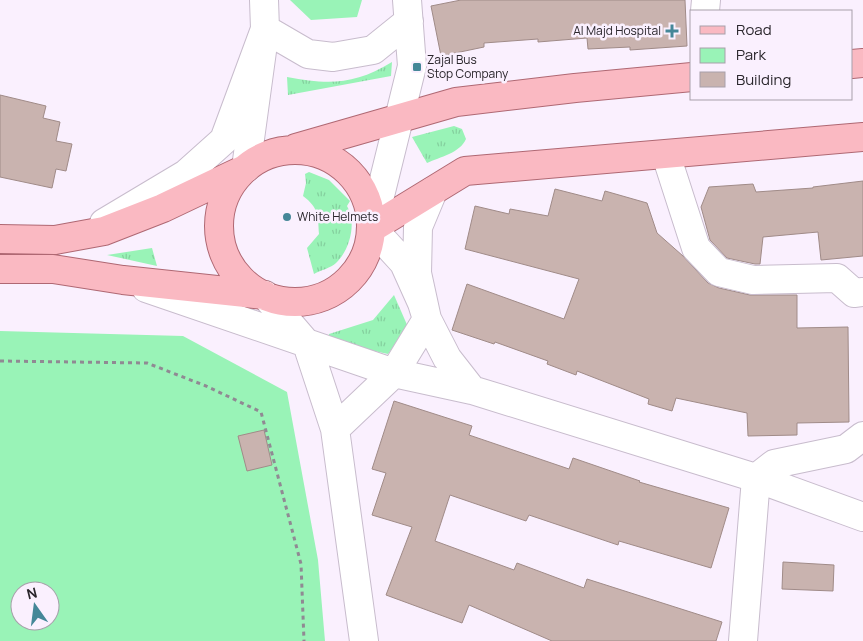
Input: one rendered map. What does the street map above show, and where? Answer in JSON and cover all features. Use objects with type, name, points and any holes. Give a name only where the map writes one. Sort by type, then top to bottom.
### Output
[{"type":"main road","points":[[0,239],[55,240],[104,231],[163,208],[273,153],[456,102],[690,76]]},
{"type":"main road","points":[[372,228],[465,172],[863,137]]},
{"type":"main road","points":[[0,269],[53,269],[124,280],[265,295],[292,302],[322,297],[336,291],[348,282],[358,270],[370,242],[372,228],[370,210],[357,181],[346,169],[318,153],[304,150],[288,150]]},
{"type":"main road","points":[[246,168],[236,178],[228,191],[220,214],[220,238],[232,269],[248,285],[265,295]]},
{"type":"street","points":[[246,168],[265,29],[264,0]]},
{"type":"street","points":[[265,29],[308,54],[333,57],[373,50],[408,10]]},
{"type":"street","points":[[408,10],[412,66],[418,86],[428,94],[456,102]]},
{"type":"street","points":[[87,234],[186,174],[224,140],[265,29]]},
{"type":"street","points":[[412,66],[372,228],[404,263],[427,319],[447,358],[472,390]]},
{"type":"street","points":[[666,155],[696,248],[718,272],[753,280],[837,278],[854,293],[863,292]]},
{"type":"street","points":[[334,429],[394,373],[427,319],[417,273],[418,227],[433,191]]},
{"type":"street","points":[[124,280],[394,373],[472,390],[756,478],[863,517]]},
{"type":"street","points":[[265,295],[307,344],[334,429],[351,538],[364,641]]},
{"type":"street","points":[[743,641],[756,478],[774,464],[846,449],[863,436]]},
{"type":"path","points":[[0,361],[147,363],[206,386],[261,412],[301,564],[304,641]]},
{"type":"green space","points":[[290,0],[362,0],[357,17],[311,20]]},
{"type":"green space","points":[[392,62],[391,76],[288,95],[287,77],[329,82],[341,81],[365,75]]},
{"type":"green space","points":[[454,126],[462,129],[466,139],[463,144],[449,154],[427,163],[412,137]]},
{"type":"green space","points":[[309,172],[329,180],[350,201],[347,206],[352,228],[351,236],[341,257],[336,263],[314,274],[307,248],[319,234],[318,217],[312,204],[303,196],[306,183],[305,174]]},
{"type":"green space","points":[[152,248],[157,266],[107,255]]},
{"type":"green space","points":[[394,295],[408,327],[388,354],[351,346],[329,338],[329,334],[373,320]]},
{"type":"green space","points":[[0,331],[183,336],[287,392],[318,560],[325,641],[0,641]]},
{"type":"building","points":[[461,0],[685,0],[687,46],[630,50],[630,47],[588,49],[587,38],[538,42],[538,39],[484,43],[484,47],[441,56],[431,6]]},
{"type":"building","points":[[0,95],[46,106],[43,118],[60,122],[56,141],[72,144],[66,171],[56,169],[52,188],[0,177]]},
{"type":"building","points":[[863,181],[863,256],[821,260],[818,232],[763,237],[760,264],[727,258],[710,240],[701,207],[709,187],[753,184],[756,192],[813,188]]},
{"type":"building","points":[[555,189],[602,201],[605,191],[647,203],[657,233],[683,256],[708,283],[719,288],[750,295],[797,295],[797,328],[848,327],[849,422],[797,423],[797,435],[748,436],[747,413],[676,398],[672,411],[648,404],[649,399],[577,371],[576,375],[547,364],[548,361],[495,342],[494,344],[452,330],[467,284],[564,319],[579,279],[465,249],[475,206],[509,214],[510,209],[548,216]]},
{"type":"building","points":[[394,401],[472,426],[469,435],[569,469],[573,458],[639,482],[729,508],[711,568],[619,541],[618,545],[529,515],[526,521],[450,495],[435,541],[514,570],[517,563],[584,588],[587,579],[722,622],[716,641],[552,641],[469,605],[462,623],[386,595],[412,527],[372,515],[386,473],[372,469]]},
{"type":"building","points":[[264,430],[272,465],[247,471],[238,436]]},
{"type":"building","points":[[783,562],[834,565],[833,591],[782,589]]},
{"type":"place","name":"Al Majd Hospital","points":[[672,31]]},
{"type":"place","name":"Zajal Bus Stop Company","points":[[417,67]]},
{"type":"place","name":"White Helmets","points":[[287,217]]}]
